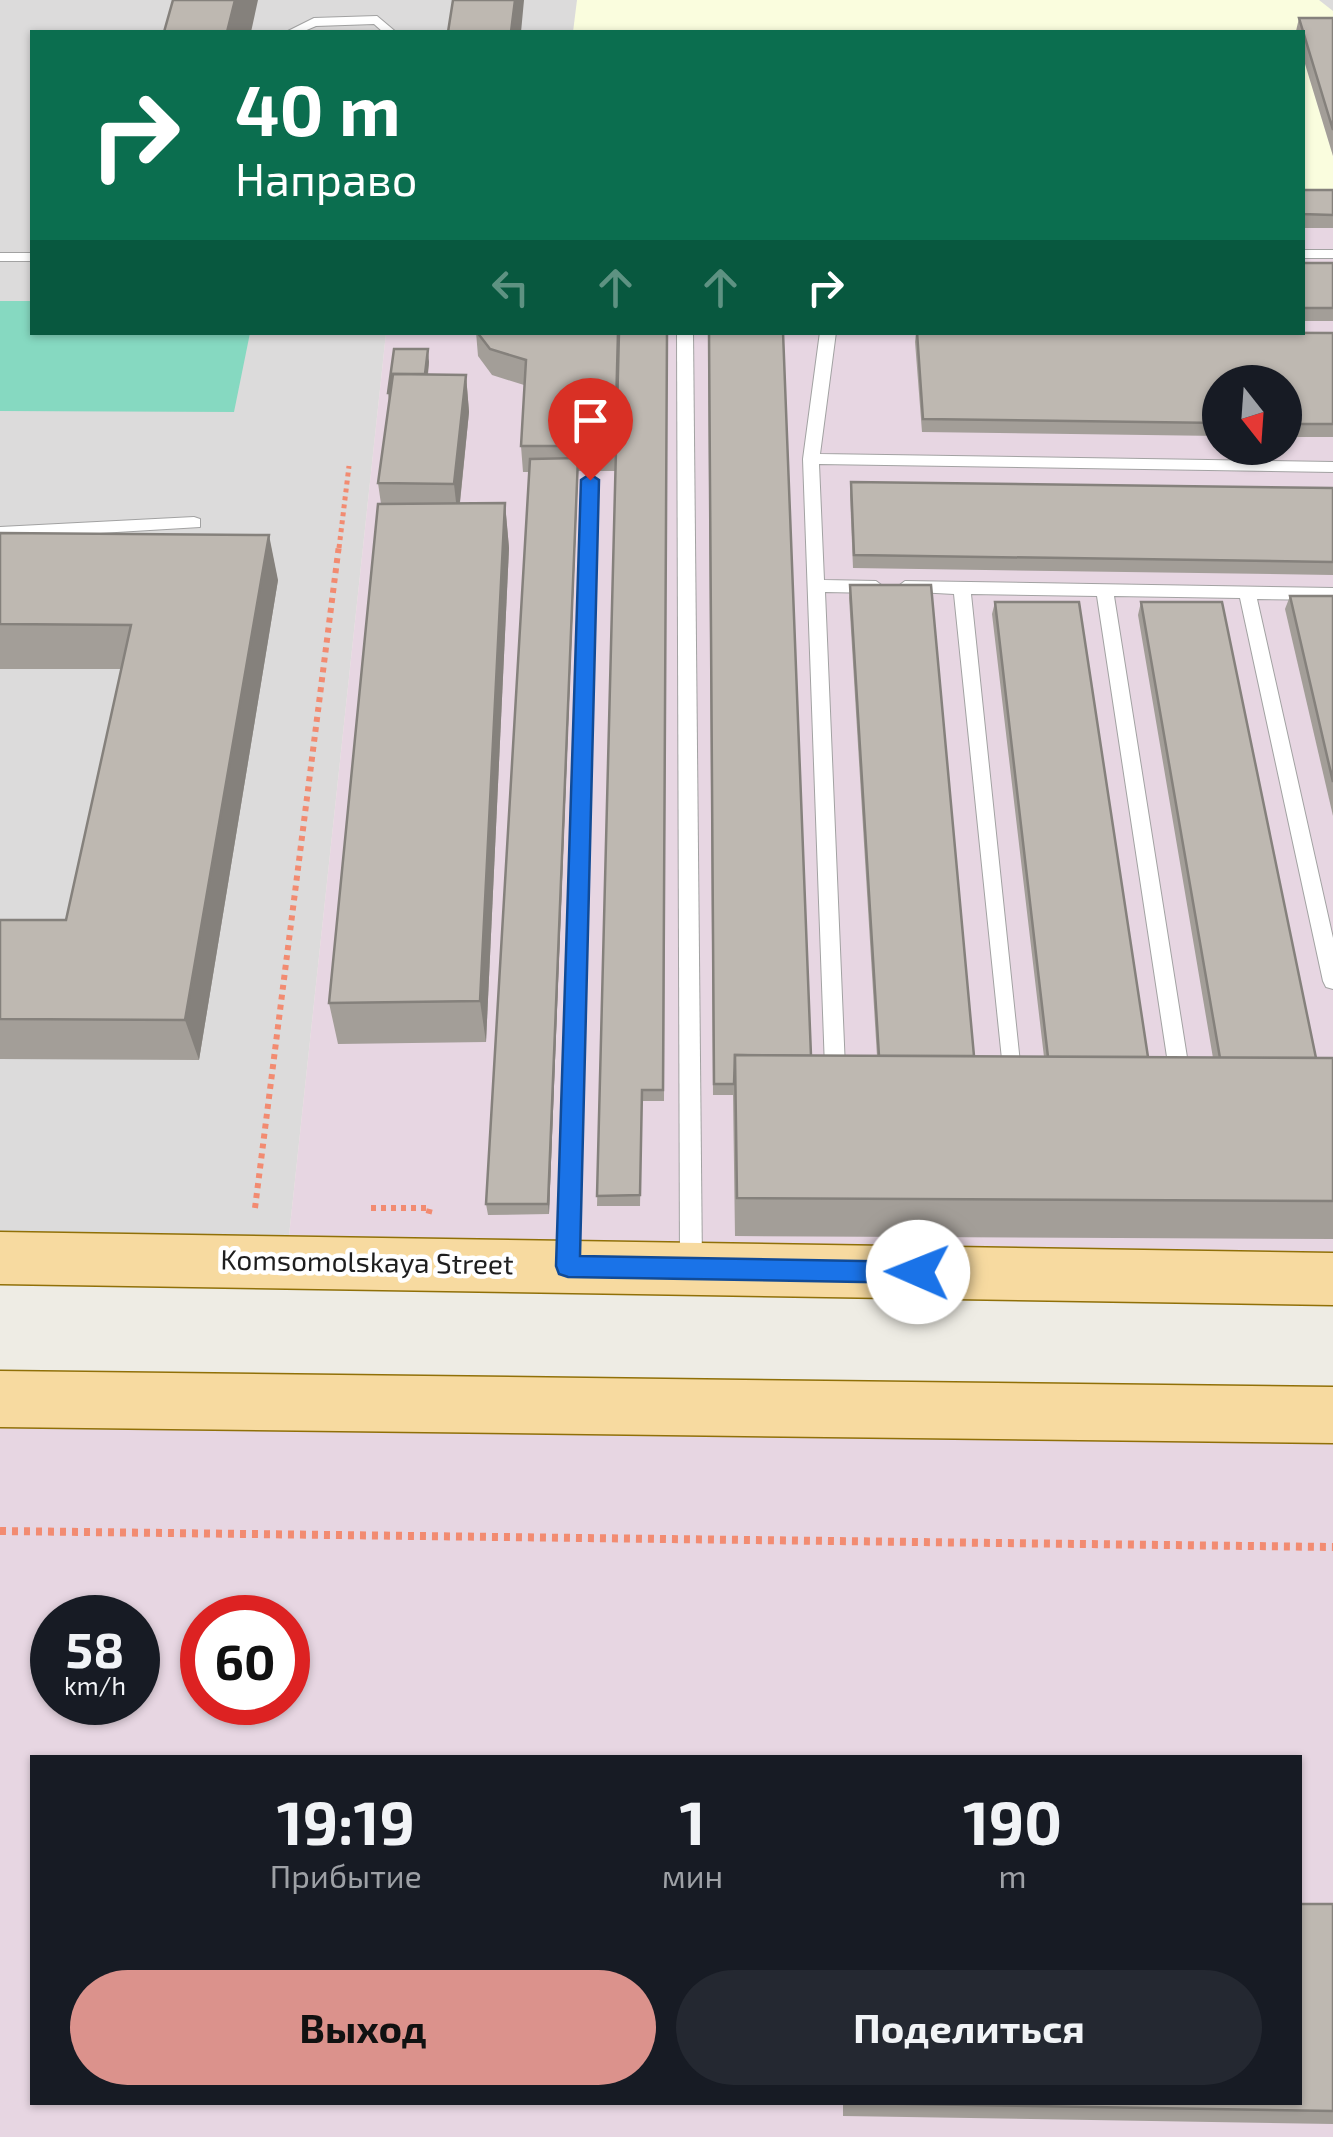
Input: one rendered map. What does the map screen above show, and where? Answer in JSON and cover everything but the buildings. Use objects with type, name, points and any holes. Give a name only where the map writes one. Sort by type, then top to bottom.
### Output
[{"type":"main road","name":"Komsomolskaya Street","points":[[0,1258],[1333,1279]]},
{"type":"main road","points":[[0,1399],[1333,1415]]},
{"type":"lane","points":[[298,30],[314,22],[377,20],[388,30]]},
{"type":"lane","points":[[1305,254],[1333,254]]},
{"type":"lane","points":[[0,257],[30,257]]},
{"type":"lane","points":[[685,335],[691,1269]]},
{"type":"lane","points":[[828,335],[811,459],[835,1068]]},
{"type":"lane","points":[[811,459],[1333,466]]},
{"type":"lane","points":[[568,1266],[590,480]]},
{"type":"lane","points":[[0,533],[194,523]]},
{"type":"lane","points":[[816,586],[1333,594]]},
{"type":"lane","points":[[962,588],[1010,1063]]},
{"type":"lane","points":[[1105,591],[1179,1070]]},
{"type":"lane","points":[[1247,593],[1333,982]]},
{"type":"path","points":[[256,1208],[349,466]]},
{"type":"path","points":[[0,1531],[1333,1547]]},
{"type":"shaded area","points":[[0,0],[1333,0],[1333,24],[1305,30],[30,30],[30,335],[386,335],[288,1245],[0,1240]]},
{"type":"shaded area","points":[[577,0],[1319,0],[1333,11],[1333,24],[1305,30],[573,30]]},
{"type":"shaded area","points":[[1305,64],[1333,156],[1333,203],[1305,203]]},
{"type":"shaded area","points":[[1305,203],[1333,203],[1333,1257],[288,1245],[386,335],[1305,335]]},
{"type":"shaded area","points":[[0,1410],[1333,1420],[1333,2137],[0,2137]]},
{"type":"green space","points":[[0,301],[30,301],[30,335],[250,335],[234,412],[0,411]]},
{"type":"route","points":[[590,480],[568,1266],[918,1272]]}]
